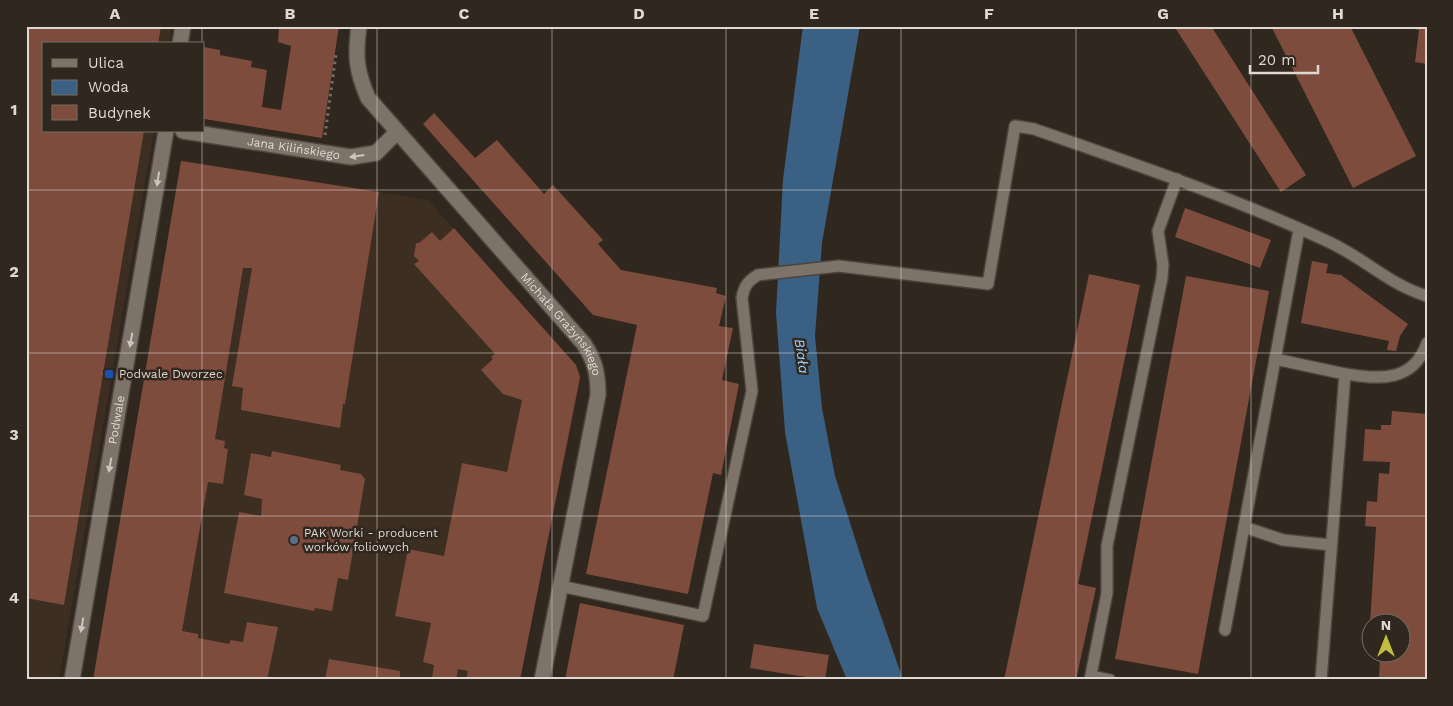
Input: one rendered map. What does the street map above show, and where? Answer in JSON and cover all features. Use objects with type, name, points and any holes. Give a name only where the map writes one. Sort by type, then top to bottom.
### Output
[{"type":"street","points":[[180,42],[183,26]]},
{"type":"street","name":"Michała Grażyńskiego","points":[[359,26],[356,45],[358,74],[368,98],[584,344],[594,359],[598,374],[598,395],[542,680]]},
{"type":"street","name":"Podwale","points":[[72,680],[166,132]]},
{"type":"street","name":"Jana Kilińskiego","points":[[189,132],[351,157],[376,153],[397,132]]},
{"type":"lane","points":[[560,586],[703,616],[752,392],[742,298],[749,280],[758,274],[839,266],[988,284],[1015,126],[1034,129],[1177,179],[1228,199],[1332,244],[1395,284],[1427,296]]},
{"type":"lane","points":[[1110,680],[1091,678],[1107,593],[1106,546],[1162,278],[1163,260],[1158,239],[1159,222],[1177,179]]},
{"type":"lane","points":[[1225,630],[1299,230]]},
{"type":"lane","points":[[1275,359],[1344,374],[1382,378],[1403,373],[1420,358],[1427,343]]},
{"type":"lane","points":[[1321,680],[1344,374]]},
{"type":"lane","points":[[1244,527],[1283,540],[1331,545]]},
{"type":"path","points":[[325,140],[338,45]]},
{"type":"shaded area","points":[[26,26],[172,26],[169,42],[42,42],[42,132],[154,132],[59,680],[26,680]]},
{"type":"shaded area","points":[[181,160],[428,200],[576,365],[581,377],[520,680],[93,680]]},
{"type":"water","name":"Biała","points":[[803,26],[860,26],[822,243],[815,336],[822,408],[835,476],[903,680],[847,680],[817,608],[785,432],[776,313],[783,179]]},
{"type":"building","points":[[26,26],[161,26],[158,42],[42,42],[42,132],[144,132],[64,605],[26,598]]},
{"type":"building","points":[[279,26],[339,26],[322,138],[205,119],[205,47],[220,50],[220,55],[252,61],[251,67],[267,70],[262,107],[281,110],[291,46],[278,42]]},
{"type":"building","points":[[1174,26],[1211,26],[1306,175],[1281,192]]},
{"type":"building","points":[[1271,26],[1350,26],[1416,156],[1353,188]]},
{"type":"building","points":[[1414,26],[1427,26],[1427,64],[1415,62],[1419,30],[1414,29]]},
{"type":"building","points":[[434,113],[475,158],[497,140],[544,194],[553,185],[603,240],[598,244],[621,270],[717,288],[716,293],[726,296],[719,326],[733,328],[722,380],[739,384],[721,475],[713,473],[688,594],[586,574],[637,325],[593,315],[423,124]]},
{"type":"building","points":[[181,161],[379,192],[345,404],[343,404],[340,428],[241,410],[243,388],[232,386],[252,268],[243,268],[215,439],[225,441],[224,448],[228,449],[223,484],[208,482],[182,631],[198,634],[198,638],[229,644],[231,640],[243,642],[247,622],[278,627],[267,680],[93,680]]},
{"type":"building","points":[[1185,208],[1271,240],[1260,268],[1175,237]]},
{"type":"building","points":[[454,228],[576,365],[580,377],[520,680],[466,680],[468,671],[458,669],[456,680],[432,678],[434,665],[423,662],[431,623],[395,616],[408,549],[444,556],[462,463],[507,472],[522,400],[503,394],[481,370],[493,359],[491,357],[495,354],[414,264],[419,261],[414,256],[416,243],[419,243],[432,232],[440,241]]},
{"type":"building","points":[[1312,261],[1328,264],[1326,273],[1341,275],[1408,324],[1400,336],[1396,351],[1387,350],[1389,341],[1301,323]]},
{"type":"building","points":[[1089,274],[1140,285],[1078,584],[1096,588],[1076,680],[1004,680]]},
{"type":"building","points":[[1186,276],[1269,291],[1198,674],[1115,659]]},
{"type":"building","points":[[1392,411],[1427,414],[1427,680],[1379,680],[1380,664],[1410,664],[1410,614],[1371,614],[1376,527],[1365,526],[1367,501],[1377,502],[1379,473],[1389,474],[1390,462],[1363,461],[1365,429],[1381,430],[1381,425],[1391,425]]},
{"type":"building","points":[[272,451],[341,465],[340,470],[361,474],[365,479],[348,580],[338,578],[332,611],[315,608],[314,611],[224,593],[239,512],[261,516],[262,499],[244,495],[251,453],[271,457]]},
{"type":"building","points":[[580,603],[684,625],[673,680],[565,680]]},
{"type":"building","points":[[754,644],[829,655],[825,680],[750,668]]},
{"type":"building","points":[[329,659],[400,671],[400,680],[325,680]]},
{"type":"place","name":"Podwale Dworzec","points":[[109,374]]},
{"type":"place","name":"PAK Worki - producent worków foliowych","points":[[294,540]]}]
